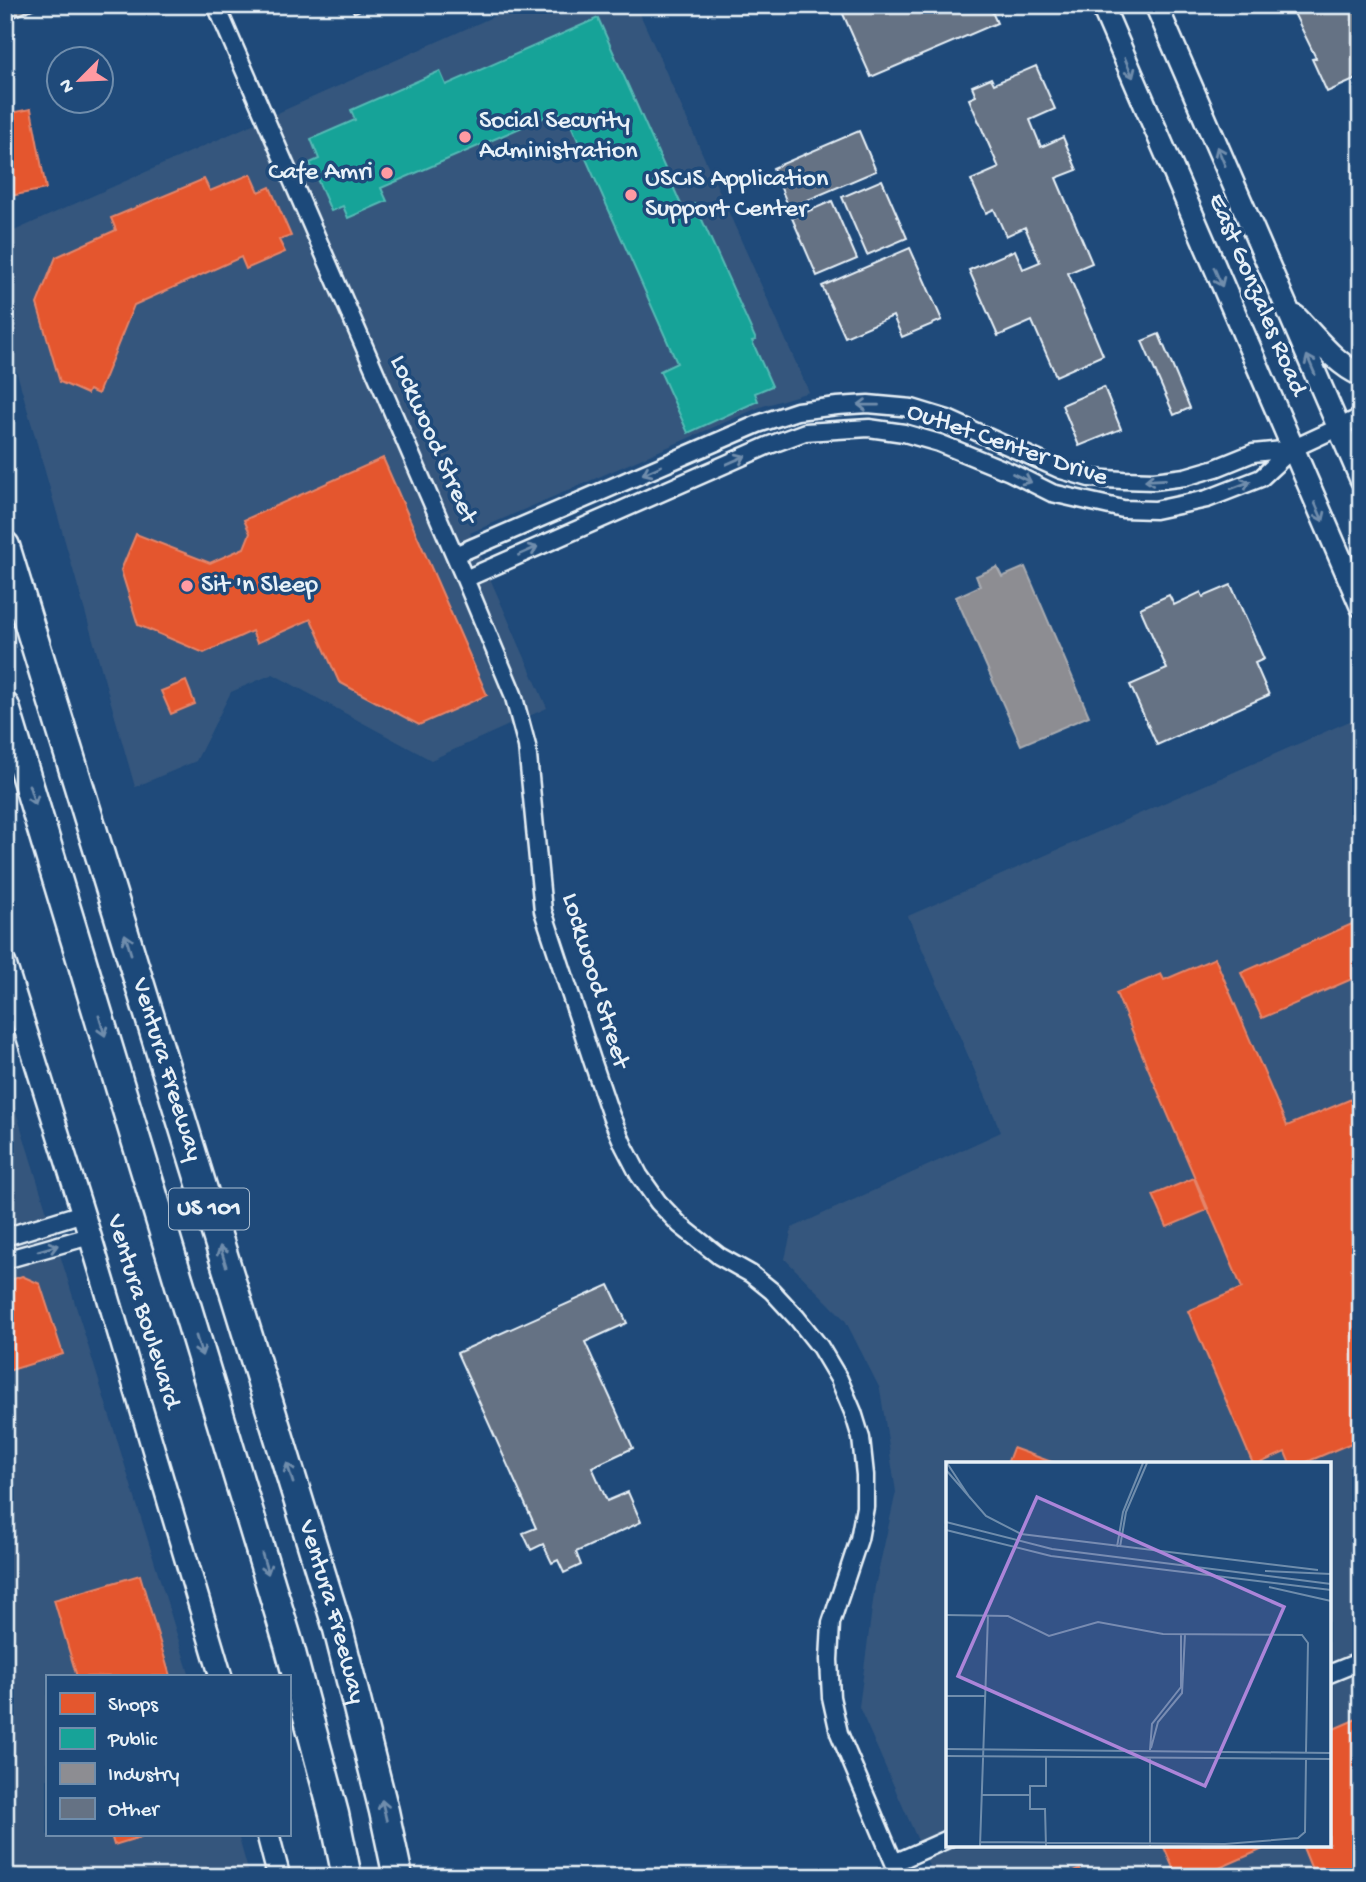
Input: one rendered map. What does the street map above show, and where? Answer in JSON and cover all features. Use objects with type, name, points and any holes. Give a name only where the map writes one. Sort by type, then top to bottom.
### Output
[{"type":"highway","name":"Ventura Freeway","points":[[5,546],[338,1629],[398,1877]]},
{"type":"highway","name":"Ventura Freeway","points":[[5,707],[289,1645],[334,1814],[347,1877]]},
{"type":"main road","name":"East Gonzales Road","points":[[1102,5],[1361,606]]},
{"type":"main road","name":"East Gonzales Road","points":[[1156,5],[1361,479]]},
{"type":"main road","points":[[1287,308],[1336,358],[1361,375]]},
{"type":"main road","name":"Ventura Boulevard","points":[[5,964],[90,1236],[220,1675]]},
{"type":"main road","points":[[268,1836],[279,1877]]},
{"type":"street","name":"Lockwood Street","points":[[216,5],[513,694],[527,746],[543,911],[611,1116],[624,1146],[639,1175],[658,1202],[680,1225],[719,1256],[751,1274],[772,1291],[797,1318],[820,1347],[839,1379],[853,1412],[861,1438],[865,1475],[864,1507],[859,1539],[831,1623],[831,1697],[839,1733],[897,1870]]},
{"type":"street","name":"Outlet Center Drive","points":[[455,555],[758,424],[797,411],[837,405],[868,404],[912,408],[948,419],[1051,467],[1089,478],[1154,481],[1185,478],[1253,453],[1292,449]]},
{"type":"street","points":[[1292,449],[1361,417]]},
{"type":"street","name":"Outlet Center Drive","points":[[465,579],[767,446],[805,432],[869,428],[904,433],[939,443],[1010,472],[1052,493],[1123,509],[1155,510],[1207,499],[1261,478],[1292,449]]},
{"type":"street","points":[[5,1237],[83,1213]]},
{"type":"street","points":[[5,1261],[90,1236]]},
{"type":"street","points":[[1331,1673],[1361,1661]]},
{"type":"street","points":[[897,1870],[946,1840]]},
{"type":"shaded area","points":[[519,5],[636,5],[809,392],[760,407],[470,533],[547,708],[431,760],[273,674],[231,692],[196,761],[135,787],[5,331],[5,235]]},
{"type":"shaded area","points":[[1361,716],[1361,1877],[934,1877],[859,1707],[875,1586],[896,1492],[880,1389],[845,1320],[785,1259],[792,1228],[1001,1132],[908,916]]},
{"type":"shaded area","points":[[5,1076],[189,1675],[46,1675],[46,1836],[238,1836],[250,1877],[5,1877]]},
{"type":"building: Shops","points":[[31,109],[46,189],[5,197],[5,114]]},
{"type":"building: Shops","points":[[251,174],[259,192],[270,187],[291,236],[279,240],[285,252],[246,269],[241,257],[134,305],[98,394],[89,390],[87,394],[60,382],[37,304],[56,257],[116,230],[111,218],[204,179],[210,191]]},
{"type":"building: Shops","points":[[383,458],[487,695],[419,725],[339,682],[311,619],[257,643],[252,631],[204,653],[138,625],[121,570],[136,534],[210,563],[244,548],[250,533],[244,520]]},
{"type":"building: Shops","points":[[186,681],[195,704],[171,714],[161,691]]},
{"type":"building: Shops","points":[[1361,920],[1361,975],[1262,1018],[1241,973]]},
{"type":"building: Shops","points":[[1215,958],[1287,1126],[1361,1095],[1361,1439],[1307,1462],[1289,1462],[1285,1452],[1262,1462],[1252,1462],[1188,1311],[1242,1288],[1116,993],[1161,974],[1164,980]]},
{"type":"building: Shops","points":[[1194,1178],[1207,1210],[1167,1227],[1153,1195]]},
{"type":"building: Shops","points":[[22,1276],[40,1284],[63,1354],[5,1372],[5,1282]]},
{"type":"building: Shops","points":[[1013,1448],[1052,1462],[1008,1462]]},
{"type":"building: Shops","points":[[140,1575],[170,1675],[76,1675],[54,1600]]},
{"type":"building: Shops","points":[[1361,1717],[1361,1877],[1315,1877],[1303,1847],[1331,1847],[1331,1730]]},
{"type":"building: Shops","points":[[111,1836],[144,1836],[114,1845]]},
{"type":"building: Shops","points":[[1164,1847],[1267,1847],[1199,1877],[1177,1877]]},
{"type":"building: Shops","points":[[1080,1869],[1083,1877],[1061,1877]]},
{"type":"building: Public","points":[[598,18],[683,209],[695,204],[756,340],[752,341],[772,386],[755,393],[758,401],[688,433],[660,371],[677,363],[567,116],[557,112],[381,188],[387,201],[348,218],[343,206],[331,211],[310,163],[319,159],[311,139],[355,120],[351,110],[440,71],[446,85]]},
{"type":"building: Industry","points":[[997,567],[1002,577],[1025,567],[1089,716],[1021,745],[956,597],[980,586],[976,576]]},
{"type":"building: Other","points":[[5,5],[42,5],[5,21]]},
{"type":"building: Other","points":[[351,5],[371,5],[354,13]]},
{"type":"building: Other","points":[[839,5],[989,5],[997,23],[871,77]]},
{"type":"building: Other","points":[[1300,5],[1361,5],[1361,77],[1327,92],[1312,59],[1316,58],[1292,9]]},
{"type":"building: Other","points":[[1036,66],[1055,109],[1030,120],[1041,147],[1063,137],[1077,170],[1056,178],[1092,263],[1068,273],[1103,355],[1056,376],[1032,321],[998,336],[969,270],[1015,250],[1023,269],[1040,262],[1025,227],[1006,236],[994,209],[986,213],[971,180],[999,168],[969,99],[976,96],[972,86],[991,78],[994,84]]},
{"type":"building: Other","points":[[859,131],[876,171],[789,208],[773,168]]},
{"type":"building: Other","points":[[882,180],[907,238],[867,255],[842,197]]},
{"type":"building: Other","points":[[832,201],[857,259],[817,276],[792,218]]},
{"type":"building: Other","points":[[910,248],[942,320],[902,337],[893,316],[845,337],[822,286]]},
{"type":"building: Other","points":[[1159,334],[1190,408],[1174,415],[1142,341]]},
{"type":"building: Other","points":[[1104,387],[1121,429],[1079,446],[1062,405]]},
{"type":"building: Other","points":[[1231,585],[1264,659],[1255,663],[1269,695],[1157,745],[1130,685],[1167,669],[1140,608],[1169,595],[1174,605],[1201,592],[1203,597]]},
{"type":"building: Other","points":[[609,1285],[627,1323],[585,1342],[633,1448],[592,1467],[607,1501],[628,1492],[641,1522],[576,1552],[581,1565],[564,1573],[558,1560],[552,1563],[543,1544],[531,1550],[523,1533],[536,1528],[457,1353]]},
{"type":"place","name":"Social Security Administration","points":[[465,137]]},
{"type":"place","name":"Cafe Amri","points":[[387,173]]},
{"type":"place","name":"USCIS Application Support Center","points":[[631,195]]},
{"type":"place","name":"Sit 'n Sleep","points":[[187,586]]}]
